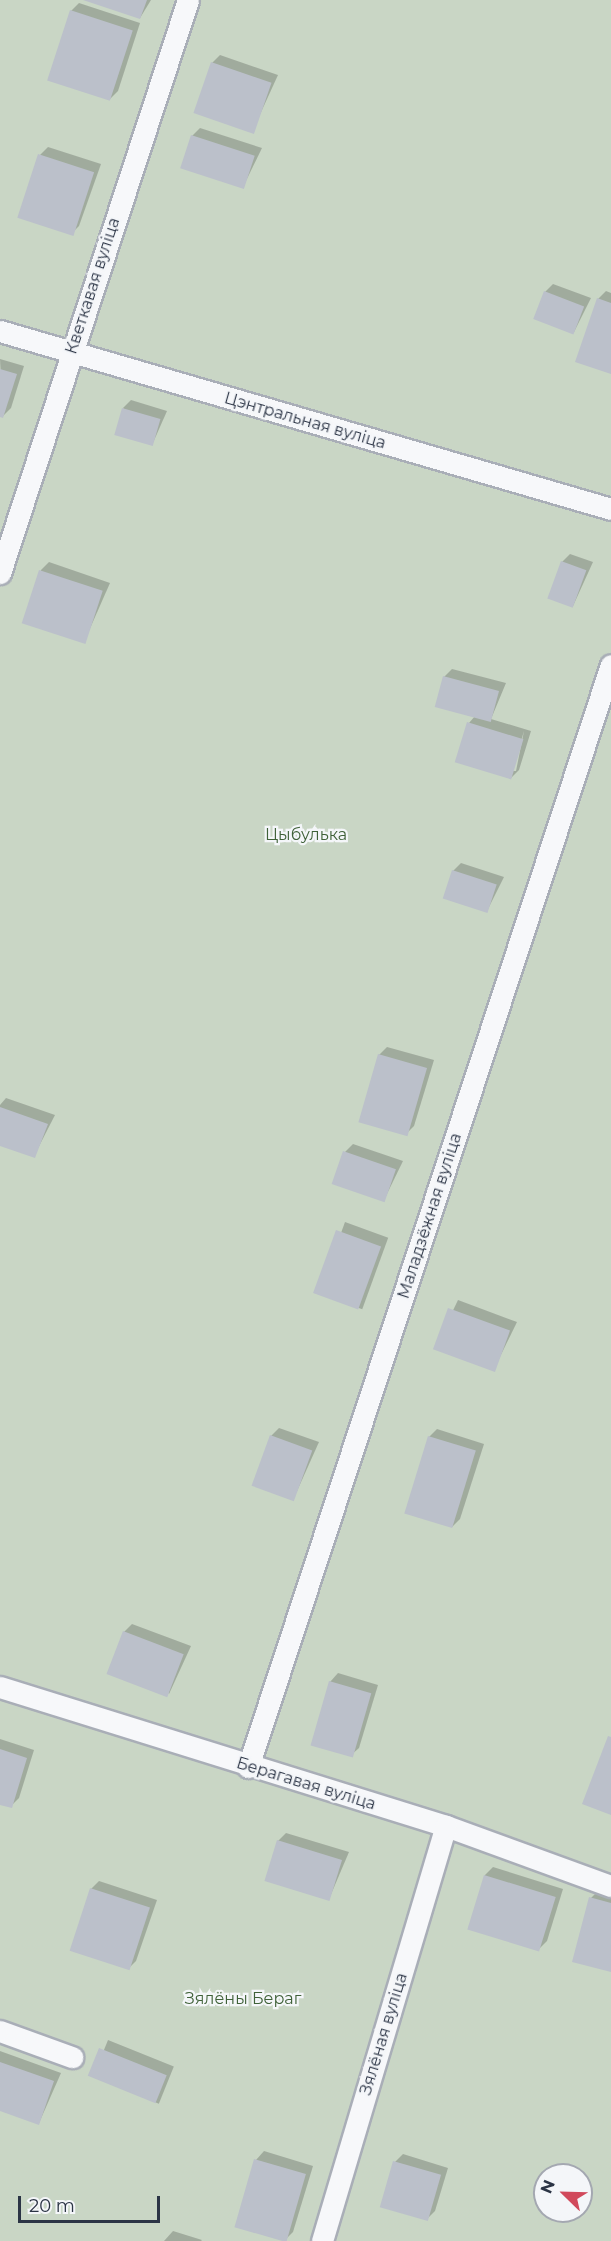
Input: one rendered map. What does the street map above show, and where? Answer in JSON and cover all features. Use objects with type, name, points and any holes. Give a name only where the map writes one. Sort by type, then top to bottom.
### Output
[{"type":"lane","name":"Кветкавая вуліца","points":[[0,573],[188,0]]},
{"type":"lane","name":"Цэнтральная вуліца","points":[[0,331],[611,508]]},
{"type":"lane","name":"Маладзёжная вуліца","points":[[248,1767],[611,665]]},
{"type":"lane","name":"Берагавая вуліца","points":[[0,1688],[248,1767],[446,1826],[611,1886]]},
{"type":"lane","name":"Зялёная вуліца","points":[[321,2241],[446,1826]]},
{"type":"lane","points":[[0,2031],[72,2057]]},
{"type":"green space","name":"Цыбулька","points":[[0,0],[611,0],[611,2241],[0,2241]]},
{"type":"building","points":[[83,0],[147,0],[140,19]]},
{"type":"building","points":[[70,10],[133,30],[110,101],[47,80]]},
{"type":"building","points":[[211,62],[272,83],[254,134],[193,113]]},
{"type":"building","points":[[191,135],[255,156],[244,189],[180,168]]},
{"type":"building","points":[[38,154],[94,172],[73,236],[17,218]]},
{"type":"building","points":[[544,291],[584,306],[573,334],[533,319]]},
{"type":"building","points":[[597,298],[611,303],[611,374],[575,362]]},
{"type":"building","points":[[0,369],[17,374],[3,418],[0,417]]},
{"type":"building","points":[[122,408],[160,419],[153,446],[114,435]]},
{"type":"building","points":[[561,561],[586,570],[573,608],[547,599]]},
{"type":"building","points":[[39,570],[103,591],[85,644],[22,623]]},
{"type":"building","points":[[443,676],[499,691],[491,722],[435,707]]},
{"type":"building","points":[[467,722],[523,739],[511,779],[455,762]]},
{"type":"building","points":[[452,870],[497,885],[487,913],[443,899]]},
{"type":"building","points":[[378,1054],[427,1068],[407,1136],[358,1122]]},
{"type":"building","points":[[0,1107],[48,1124],[35,1158],[0,1146]]},
{"type":"building","points":[[343,1151],[396,1169],[385,1202],[332,1184]]},
{"type":"building","points":[[336,1230],[381,1246],[358,1309],[313,1293]]},
{"type":"building","points":[[448,1308],[510,1331],[495,1372],[433,1349]]},
{"type":"building","points":[[270,1435],[312,1450],[294,1501],[252,1486]]},
{"type":"building","points":[[428,1436],[476,1451],[452,1528],[404,1513]]},
{"type":"building","points":[[123,1631],[184,1654],[167,1697],[107,1674]]},
{"type":"building","points":[[329,1681],[371,1693],[353,1758],[311,1745]]},
{"type":"building","points":[[608,1736],[611,1737],[611,1815],[582,1804]]},
{"type":"building","points":[[0,1749],[27,1758],[12,1808],[0,1805]]},
{"type":"building","points":[[277,1840],[342,1860],[329,1901],[264,1881]]},
{"type":"building","points":[[484,1875],[556,1897],[539,1951],[467,1930]]},
{"type":"building","points":[[90,1888],[150,1907],[130,1970],[70,1951]]},
{"type":"building","points":[[589,1897],[611,1903],[611,1972],[572,1962]]},
{"type":"building","points":[[99,2048],[167,2075],[155,2103],[88,2076]]},
{"type":"building","points":[[0,2062],[54,2081],[39,2125],[0,2111]]},
{"type":"building","points":[[254,2159],[306,2174],[287,2241],[234,2227]]},
{"type":"building","points":[[393,2161],[441,2175],[428,2221],[380,2207]]},
{"type":"park label","name":"Зялёны Бераг","points":[[243,1999]]}]
